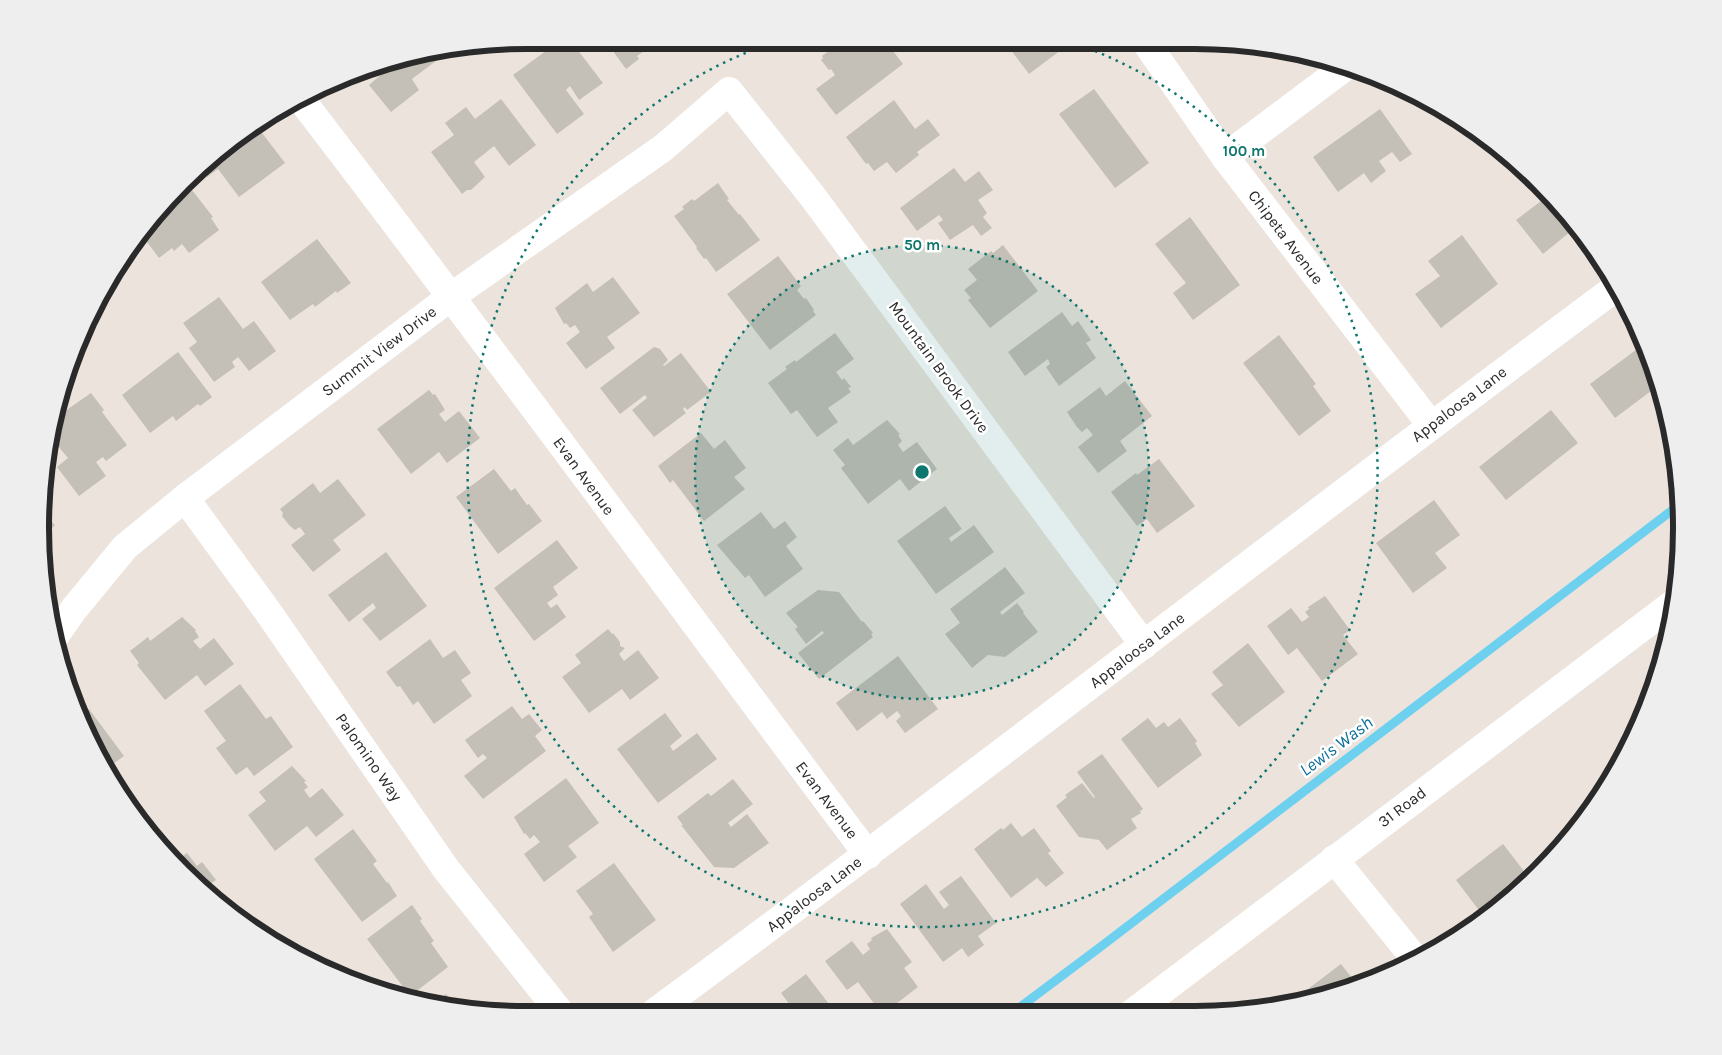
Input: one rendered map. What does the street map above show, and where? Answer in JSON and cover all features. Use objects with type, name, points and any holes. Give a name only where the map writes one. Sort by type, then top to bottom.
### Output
[{"type":"street","name":"Chipeta Avenue","points":[[1150,49],[1225,157],[1430,426]]},
{"type":"street","points":[[1225,157],[1339,71]]},
{"type":"street","name":"Summit View Drive","points":[[60,629],[125,547],[185,498],[452,296],[663,148],[729,92]]},
{"type":"street","name":"Mountain Brook Drive","points":[[729,92],[814,197],[1144,645]]},
{"type":"street","name":"Evan Avenue","points":[[305,104],[452,296],[670,592],[868,855]]},
{"type":"street","name":"Appaloosa Lane","points":[[663,1006],[868,855],[1430,426],[1611,291]]},
{"type":"street","name":"Palomino Way","points":[[185,498],[266,608],[446,869],[556,1006]]},
{"type":"street","name":"31 Road","points":[[1141,1006],[1334,858],[1666,609]]},
{"type":"street","points":[[1334,858],[1411,954]]},
{"type":"building","points":[[549,49],[577,49],[603,83],[579,100],[570,86],[566,90],[584,114],[557,134],[513,75]]},
{"type":"building","points":[[612,49],[647,49],[637,56],[639,59],[626,69]]},
{"type":"building","points":[[832,49],[891,49],[903,64],[836,115],[816,89],[835,75],[821,60],[822,56]]},
{"type":"building","points":[[1010,49],[1060,49],[1061,50],[1029,74]]},
{"type":"building","points":[[441,57],[412,79],[419,90],[391,112],[369,85],[383,73],[382,72],[404,65]]},
{"type":"building","points":[[1094,89],[1149,163],[1115,188],[1059,114]]},
{"type":"building","points":[[501,99],[536,145],[509,166],[494,146],[474,162],[485,177],[471,190],[467,190],[462,194],[431,152],[454,135],[445,123],[466,107],[475,119]]},
{"type":"building","points":[[894,100],[915,129],[928,119],[940,135],[917,152],[919,155],[896,173],[887,162],[874,171],[868,163],[866,164],[846,137]]},
{"type":"building","points":[[1380,109],[1412,154],[1400,162],[1392,152],[1379,161],[1386,171],[1371,183],[1364,173],[1338,192],[1313,157]]},
{"type":"building","points":[[260,130],[285,163],[239,197],[218,169],[207,177],[205,174],[212,168]]},
{"type":"building","points":[[954,168],[965,182],[979,171],[993,190],[978,200],[987,213],[983,217],[992,228],[981,236],[973,225],[950,240],[938,223],[943,220],[939,215],[917,231],[900,208]]},
{"type":"building","points":[[718,183],[729,199],[727,200],[760,240],[716,272],[706,258],[704,259],[674,216],[684,209],[682,207],[692,199],[694,201]]},
{"type":"building","points":[[190,188],[213,217],[211,218],[219,230],[189,253],[182,244],[174,251],[172,248],[159,258],[145,240]]},
{"type":"building","points":[[1543,200],[1570,232],[1543,254],[1516,220]]},
{"type":"building","points":[[1190,217],[1240,285],[1193,320],[1173,293],[1186,283],[1155,244]]},
{"type":"building","points":[[1462,235],[1498,284],[1441,328],[1415,294],[1440,276],[1428,261]]},
{"type":"building","points":[[317,239],[351,283],[337,293],[336,291],[315,307],[313,304],[290,320],[261,282]]},
{"type":"building","points":[[1003,245],[1038,291],[990,328],[968,300],[971,298],[964,290],[977,280],[968,269],[991,251],[993,253]]},
{"type":"building","points":[[778,256],[801,286],[797,290],[804,299],[806,298],[816,315],[770,350],[727,294]]},
{"type":"building","points":[[613,277],[640,313],[607,337],[615,348],[586,369],[566,343],[580,332],[575,325],[570,328],[566,323],[564,324],[555,308],[587,283],[593,292]]},
{"type":"building","points":[[219,297],[243,329],[254,321],[276,351],[249,371],[238,357],[232,362],[235,367],[214,382],[189,348],[197,342],[183,323]]},
{"type":"building","points":[[1062,312],[1072,326],[1078,321],[1091,340],[1086,343],[1096,358],[1059,386],[1046,367],[1050,364],[1048,359],[1025,376],[1008,352]]},
{"type":"building","points":[[835,333],[854,359],[836,372],[851,387],[848,388],[851,392],[828,408],[838,422],[817,437],[797,410],[791,414],[768,383],[787,369],[785,367],[795,360],[796,362]]},
{"type":"building","points":[[1279,335],[1316,384],[1313,386],[1331,411],[1299,436],[1243,363]]},
{"type":"building","points":[[654,347],[660,349],[668,360],[664,366],[681,353],[711,392],[687,410],[685,407],[683,409],[686,413],[654,437],[632,410],[647,398],[645,395],[620,414],[600,388]]},
{"type":"building","points":[[1638,348],[1653,390],[1615,418],[1590,384]]},
{"type":"building","points":[[178,352],[212,397],[200,406],[198,404],[176,421],[173,416],[150,433],[122,395]]},
{"type":"building","points":[[1125,381],[1152,416],[1120,441],[1127,451],[1098,473],[1078,447],[1093,435],[1087,428],[1082,432],[1067,412],[1100,387],[1106,396]]},
{"type":"building","points":[[429,390],[433,395],[435,394],[445,410],[439,414],[445,422],[459,411],[480,438],[447,463],[439,452],[411,474],[377,429]]},
{"type":"building","points":[[91,393],[104,410],[102,412],[127,445],[106,461],[103,457],[96,462],[106,476],[79,496],[57,467],[68,458],[56,444],[63,413]]},
{"type":"building","points":[[1551,410],[1578,443],[1506,500],[1479,467]]},
{"type":"building","points":[[887,420],[900,434],[898,435],[902,441],[898,445],[903,452],[917,442],[937,469],[909,491],[900,479],[868,504],[841,468],[845,465],[833,450],[848,438],[853,445]]},
{"type":"building","points":[[701,433],[714,449],[725,440],[746,468],[734,477],[745,489],[704,521],[673,480],[670,483],[658,466]]},
{"type":"building","points":[[1159,459],[1195,506],[1157,533],[1147,519],[1137,526],[1111,492]]},
{"type":"building","points":[[494,469],[511,491],[515,488],[542,521],[498,554],[456,497]]},
{"type":"building","points":[[338,479],[366,515],[333,540],[341,550],[313,572],[291,545],[305,534],[300,527],[295,530],[289,525],[282,516],[283,513],[280,509],[313,483],[320,493]]},
{"type":"building","points":[[1434,500],[1460,535],[1435,553],[1447,568],[1413,593],[1376,543]]},
{"type":"building","points":[[945,506],[962,529],[949,538],[951,542],[974,525],[994,552],[936,594],[897,541]]},
{"type":"building","points":[[761,512],[774,529],[785,521],[797,537],[786,546],[803,569],[765,597],[749,575],[745,578],[717,545]]},
{"type":"building","points":[[49,520],[55,525],[49,531]]},
{"type":"building","points":[[557,540],[578,568],[553,587],[558,595],[547,603],[551,608],[557,604],[566,617],[534,641],[494,588]]},
{"type":"building","points":[[386,552],[427,606],[380,641],[362,619],[376,608],[373,603],[349,622],[328,595]]},
{"type":"building","points":[[1005,567],[1025,593],[1000,612],[1002,615],[1017,603],[1038,632],[1005,657],[988,655],[972,668],[945,634],[960,623],[950,609]]},
{"type":"building","points":[[818,590],[839,592],[873,633],[871,634],[873,637],[819,679],[798,653],[824,633],[822,631],[806,644],[795,629],[798,627],[786,613]]},
{"type":"building","points":[[1325,596],[1350,630],[1343,635],[1358,654],[1322,681],[1297,648],[1288,655],[1267,626],[1291,608],[1302,622],[1309,617],[1305,612],[1309,609],[1308,607]]},
{"type":"building","points":[[182,617],[196,630],[199,637],[193,641],[200,649],[214,638],[234,664],[205,686],[197,675],[165,700],[137,665],[139,663],[130,651],[148,637],[150,641]]},
{"type":"building","points":[[608,629],[620,642],[620,646],[625,648],[619,654],[624,661],[638,650],[659,678],[630,700],[622,689],[589,713],[562,677],[581,663],[575,655]]},
{"type":"building","points":[[430,639],[443,658],[455,650],[471,673],[461,680],[472,696],[434,724],[418,701],[413,705],[400,686],[397,687],[386,672]]},
{"type":"building","points":[[1248,643],[1285,692],[1239,727],[1211,694],[1223,685],[1212,672]]},
{"type":"building","points":[[898,656],[938,709],[905,733],[896,721],[901,716],[897,711],[887,719],[882,712],[857,731],[836,703]]},
{"type":"building","points":[[240,684],[266,719],[271,716],[293,747],[254,776],[247,767],[236,775],[216,748],[226,741],[204,711]]},
{"type":"building","points":[[512,706],[522,719],[529,714],[542,730],[535,736],[546,751],[483,799],[464,776],[487,758],[483,754],[478,758],[465,740]]},
{"type":"building","points":[[89,709],[124,756],[112,765],[98,739],[85,712]]},
{"type":"building","points":[[665,713],[682,736],[670,746],[673,751],[697,733],[717,759],[658,803],[617,749]]},
{"type":"building","points":[[1148,718],[1156,728],[1164,722],[1168,727],[1180,718],[1197,741],[1195,743],[1202,755],[1158,788],[1121,739]]},
{"type":"building","points":[[1102,754],[1143,809],[1140,811],[1141,813],[1131,819],[1137,828],[1107,850],[1099,840],[1079,837],[1056,806],[1067,797],[1065,795],[1082,783],[1095,797],[1077,772]]},
{"type":"building","points":[[292,766],[306,781],[304,782],[308,787],[304,790],[310,798],[322,788],[344,815],[316,837],[307,826],[275,851],[248,815],[266,801],[259,792]]},
{"type":"building","points":[[566,778],[599,823],[568,846],[577,857],[544,882],[524,854],[540,842],[534,835],[530,839],[524,834],[514,817]]},
{"type":"building","points":[[733,779],[753,804],[728,823],[731,827],[747,814],[769,843],[734,868],[714,867],[681,825],[683,825],[677,817],[708,793],[711,796]]},
{"type":"building","points":[[1011,823],[1022,837],[1034,828],[1051,851],[1048,853],[1064,873],[1046,887],[1037,878],[1011,898],[974,849],[1001,828],[1003,830]]},
{"type":"building","points":[[353,829],[377,861],[373,864],[397,896],[362,922],[314,859]]},
{"type":"building","points":[[1503,844],[1525,873],[1480,912],[1456,880]]},
{"type":"building","points":[[187,853],[197,866],[202,862],[216,880],[210,884],[213,887],[189,866],[181,857]]},
{"type":"building","points":[[614,863],[656,920],[613,952],[589,917],[593,914],[576,891]]},
{"type":"building","points":[[961,876],[996,923],[978,936],[984,945],[968,957],[962,948],[943,962],[900,904],[926,884],[944,909],[949,905],[939,892]]},
{"type":"building","points":[[412,905],[422,919],[420,921],[434,941],[431,943],[448,967],[415,992],[406,990],[367,939]]},
{"type":"building","points":[[887,929],[912,962],[904,968],[918,987],[893,1006],[876,1006],[858,982],[847,990],[825,961],[852,941],[863,955],[870,949],[867,944],[872,940],[871,938]]},
{"type":"building","points":[[1341,964],[1353,979],[1318,990],[1301,994]]},
{"type":"building","points":[[806,974],[830,1006],[791,1006],[781,993]]},
{"type":"building","points":[[446,994],[450,1000],[441,998]]},
{"type":"waterway","name":"Lewis Wash","points":[[1021,1006],[1672,510]]}]
